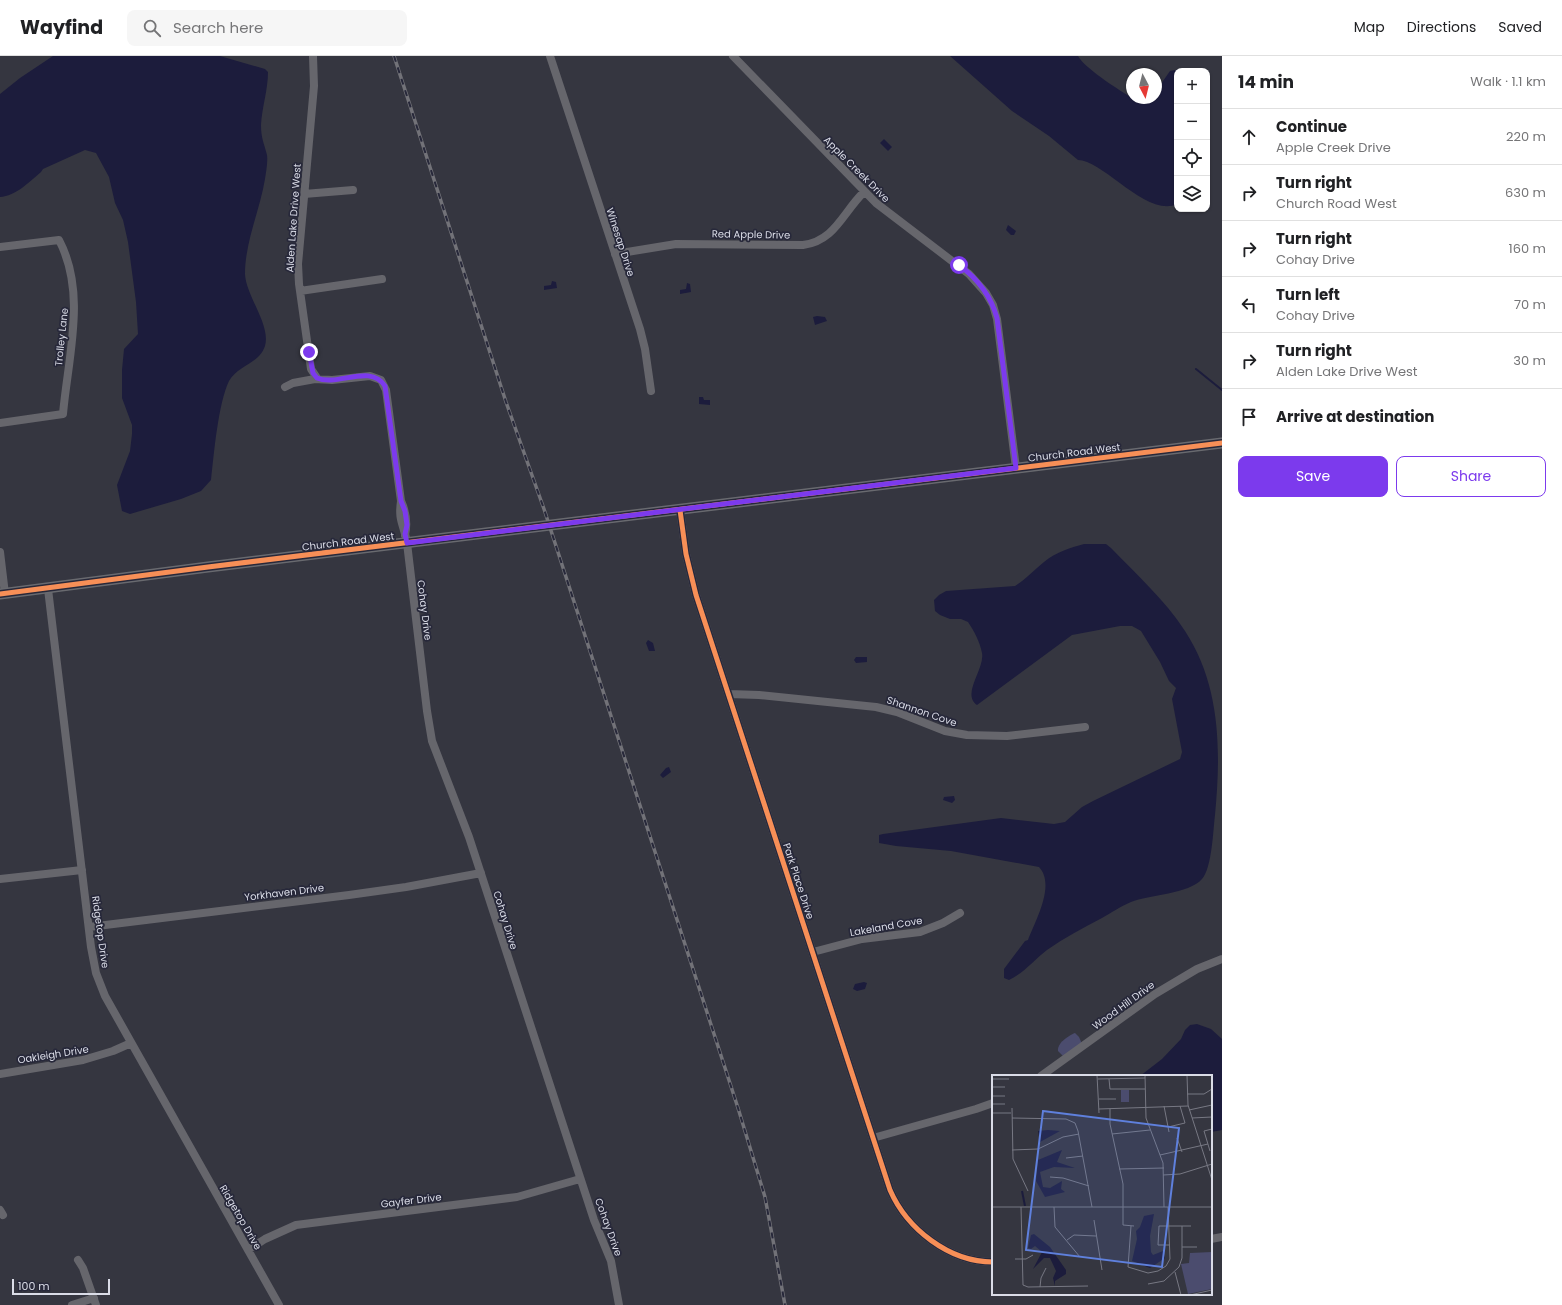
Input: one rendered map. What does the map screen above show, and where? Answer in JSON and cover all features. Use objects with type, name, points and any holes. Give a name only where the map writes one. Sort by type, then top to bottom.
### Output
[{"type":"street","name":"Alden Lake Drive West","points":[[313,56],[314,86],[298,264],[300,291],[312,369],[317,378]]},
{"type":"street","name":"Winesap Drive","points":[[550,56],[644,342],[651,391]]},
{"type":"street","name":"Apple Creek Drive","points":[[733,56],[864,192],[885,211],[929,242],[966,271],[981,286],[993,305],[999,329],[1016,468]]},
{"type":"street","points":[[304,194],[353,190]]},
{"type":"street","name":"Red Apple Drive","points":[[615,254],[676,244],[803,245],[814,243],[830,234],[864,192]]},
{"type":"street","name":"Trolley Lane","points":[[0,247],[59,240],[68,257],[75,306],[63,414],[0,423]]},
{"type":"street","points":[[300,291],[382,279]]},
{"type":"street","name":"Cohay Drive","points":[[317,378],[332,380],[370,376],[378,378],[384,384],[390,410],[401,501],[399,512],[401,526],[406,539],[430,732],[435,749],[467,830],[580,1179],[594,1220],[611,1261],[619,1305]]},
{"type":"street","points":[[285,388],[294,383],[317,378]]},
{"type":"street","name":"Church Road West","points":[[2,594],[48,589],[406,539],[680,510],[1222,443]]},
{"type":"street","name":"Park Place Drive","points":[[680,510],[686,554],[696,595],[893,1198],[912,1223],[933,1242],[956,1254],[981,1262],[992,1262]]},
{"type":"street","points":[[0,552],[2,594]]},
{"type":"street","name":"Ridgetop Drive","points":[[48,589],[94,965],[100,984],[131,1043],[279,1305]]},
{"type":"street","name":"Shannon Cove","points":[[729,694],[759,695],[876,706],[897,712],[945,731],[967,735],[1006,736],[1085,727]]},
{"type":"street","points":[[0,879],[82,870]]},
{"type":"street","name":"Yorkhaven Drive","points":[[89,927],[349,895],[406,887],[480,873]]},
{"type":"street","name":"Lakeland Cove","points":[[813,952],[862,939],[920,932],[943,923],[960,913]]},
{"type":"street","name":"Wood Hill Drive","points":[[1042,1075],[1155,994],[1197,969],[1222,959]]},
{"type":"street","name":"Oakleigh Drive","points":[[0,1074],[83,1060],[113,1051],[131,1043]]},
{"type":"street","points":[[873,1138],[964,1113],[992,1103]]},
{"type":"street","name":"Gayfer Drive","points":[[248,1250],[265,1239],[296,1225],[517,1197],[580,1179]]},
{"type":"street","points":[[1212,1239],[1222,1237]]},
{"type":"street","points":[[72,1305],[95,1302],[83,1268],[78,1260]]},
{"type":"shaded area","points":[[53,56],[220,56],[265,69],[268,72],[261,125],[262,137],[267,155],[267,167],[263,191],[247,250],[245,274],[249,292],[265,329],[265,346],[258,357],[238,371],[229,381],[219,416],[211,480],[201,491],[181,499],[130,514],[122,511],[117,485],[130,451],[132,434],[132,425],[122,398],[122,370],[124,349],[138,334],[136,302],[128,242],[123,220],[115,203],[109,177],[96,153],[85,150],[43,169],[22,188],[11,194],[0,197],[0,94],[20,78]]},
{"type":"shaded area","points":[[950,56],[1078,56],[1089,68],[1126,94],[1126,104],[1162,104],[1162,82],[1170,71],[1174,70],[1174,204],[1165,206],[1152,203],[1139,196],[1100,169],[1088,162],[1078,160],[1049,136],[1012,111]]},
{"type":"shaded area","points":[[884,139],[892,147],[888,151],[880,143]]},
{"type":"shaded area","points":[[1008,225],[1016,231],[1014,235],[1011,235],[1006,230]]},
{"type":"shaded area","points":[[552,281],[556,282],[557,288],[544,290],[544,286],[551,285]]},
{"type":"shaded area","points":[[687,283],[690,284],[691,292],[680,294],[680,290],[686,289]]},
{"type":"shaded area","points":[[813,317],[825,317],[827,321],[815,325]]},
{"type":"shaded area","points":[[699,397],[703,397],[704,400],[710,400],[710,405],[699,404]]},
{"type":"shaded area","points":[[1084,544],[1106,544],[1150,588],[1169,609],[1185,631],[1197,652],[1206,674],[1216,720],[1218,744],[1217,791],[1210,858],[1205,874],[1196,884],[1179,891],[1124,905],[1053,946],[1019,974],[1009,980],[1004,978],[1004,969],[1025,941],[1028,940],[1045,893],[1044,875],[1039,867],[951,851],[879,843],[879,835],[1001,818],[1054,824],[1065,822],[1082,807],[1180,759],[1182,752],[1172,699],[1176,688],[1169,681],[1160,662],[1141,631],[1132,626],[1120,626],[1072,635],[977,705],[973,700],[971,694],[972,688],[982,659],[981,649],[975,633],[968,622],[961,619],[950,619],[935,611],[934,600],[946,591],[1015,586],[1053,556]]},
{"type":"shaded area","points":[[648,640],[653,643],[655,651],[649,651],[646,643]]},
{"type":"shaded area","points":[[856,657],[867,657],[867,662],[856,663],[854,660]]},
{"type":"shaded area","points":[[669,767],[671,772],[663,778],[660,775],[666,768]]},
{"type":"shaded area","points":[[954,796],[955,800],[952,803],[943,800],[944,797]]},
{"type":"shaded area","points":[[864,982],[867,983],[865,989],[857,991],[853,989],[855,984]]},
{"type":"shaded area","points":[[1197,1024],[1211,1029],[1222,1039],[1222,1130],[1212,1132],[1212,1075],[1141,1075],[1162,1059],[1181,1039],[1185,1030],[1190,1025]]},
{"type":"shaded area","points":[[1075,1033],[1079,1037],[1082,1044],[1064,1057],[1058,1051],[1059,1045],[1066,1038]]},
{"type":"waterway","points":[[1196,369],[1222,390]]},
{"type":"railway","points":[[394,56],[506,402],[544,509],[738,1108],[765,1197],[785,1305]]},
{"type":"cycle path","points":[[0,594],[208,567],[1222,443]]},
{"type":"cycle path","points":[[680,510],[686,554],[696,595],[890,1190],[907,1218],[931,1241],[946,1250],[961,1256],[977,1261],[992,1262]]},
{"type":"route","points":[[309,352],[313,373],[321,380],[370,376],[381,380],[385,386],[390,410],[401,501],[405,511],[407,525],[405,534],[407,543],[1016,468],[997,318],[993,305],[981,286],[959,265]]}]
